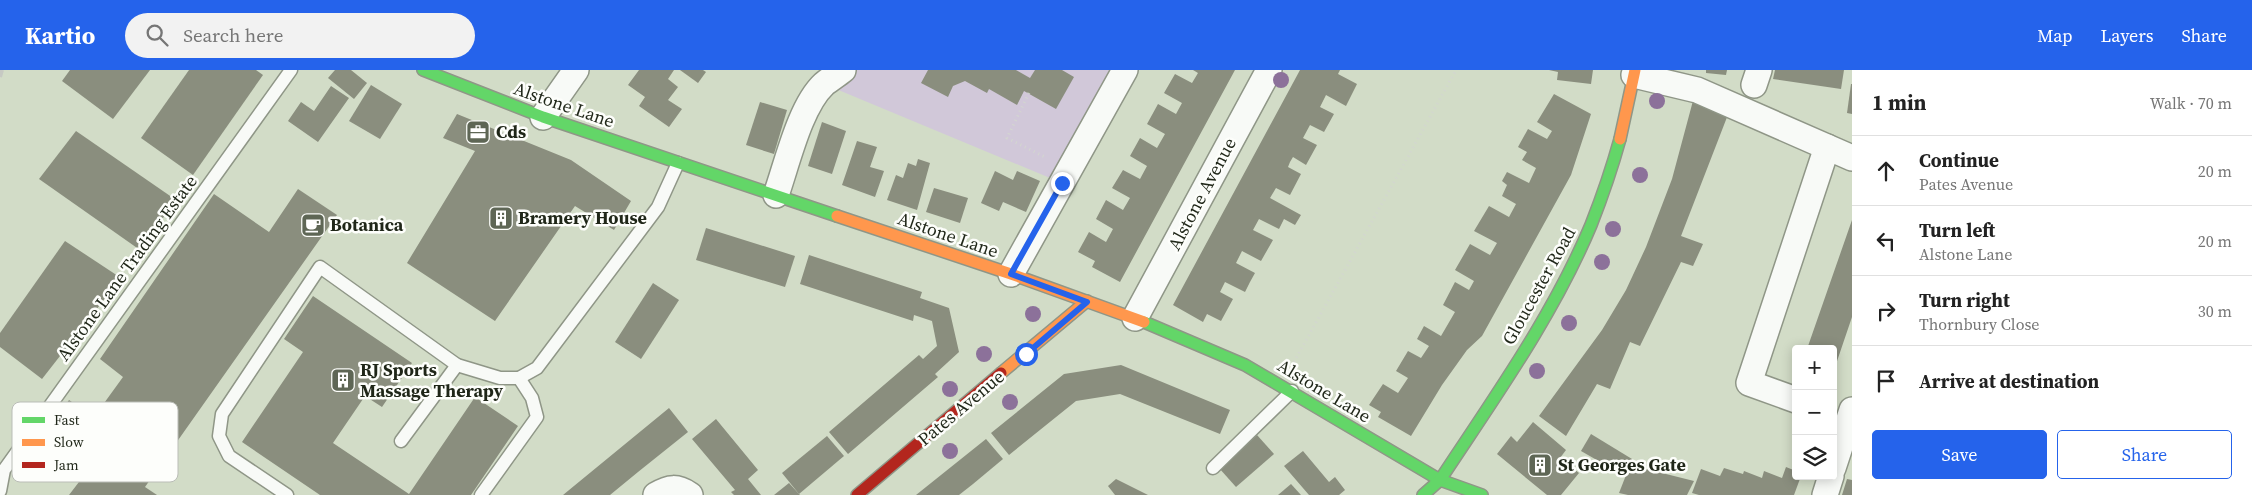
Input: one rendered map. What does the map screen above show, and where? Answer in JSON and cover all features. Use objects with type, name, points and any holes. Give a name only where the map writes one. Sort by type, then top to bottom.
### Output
[{"type":"street","name":"Alstone Lane","points":[[423,70],[543,117],[1011,274],[1135,318],[1207,347],[1287,388],[1440,480],[1482,495]]},
{"type":"street","points":[[543,117],[576,70]]},
{"type":"street","points":[[776,195],[805,113],[813,98],[824,84],[843,70]]},
{"type":"street","points":[[1011,274],[1126,70]]},
{"type":"street","name":"Alstone Avenue","points":[[1135,318],[1269,70]]},
{"type":"street","points":[[1634,73],[1697,90],[1852,158]]},
{"type":"street","name":"Gloucester Road","points":[[1423,495],[1440,480],[1540,324],[1574,264],[1604,195],[1617,156],[1634,73]]},
{"type":"street","points":[[1792,399],[1749,383],[1827,147]]},
{"type":"street","name":"Pates Avenue","points":[[857,495],[1087,302]]},
{"type":"street","points":[[1837,450],[1845,414]]},
{"type":"street","points":[[1825,495],[1830,480]]},
{"type":"street","points":[[656,495],[669,488],[679,488],[690,495]]},
{"type":"lane","name":"Alstone Lane Trading Estate","points":[[53,402],[291,70]]},
{"type":"lane","points":[[287,495],[229,456],[219,436],[222,414],[320,267],[457,365],[500,378],[519,378],[536,368],[658,207],[678,163]]},
{"type":"lane","points":[[402,441],[457,365]]},
{"type":"lane","points":[[481,495],[536,417],[532,398],[519,378]]},
{"type":"lane","points":[[1213,468],[1287,388]]},
{"type":"lane","name":"Alstone Lane Trading Estate","points":[[0,491],[4,470],[12,459]]},
{"type":"path","points":[[1287,388],[1456,70]]},
{"type":"path","points":[[1029,94],[1007,138],[1070,170]]},
{"type":"shaded area","points":[[829,70],[1125,70],[1062,183],[824,84]]},
{"type":"building","points":[[70,70],[150,70],[113,119],[62,81]]},
{"type":"building","points":[[189,70],[256,70],[263,75],[193,175],[141,138]]},
{"type":"building","points":[[335,70],[351,70],[367,83],[354,99],[328,78]]},
{"type":"building","points":[[639,70],[674,70],[668,79],[678,87],[668,100],[682,109],[669,127],[639,106],[645,97],[628,85]]},
{"type":"building","points":[[680,70],[703,70],[706,72],[698,83]]},
{"type":"building","points":[[928,70],[1016,70],[1030,78],[1035,70],[1062,70],[1074,77],[1056,109],[1024,91],[1017,105],[989,89],[987,93],[965,81],[953,86],[948,97],[921,83]]},
{"type":"building","points":[[1193,70],[1235,70],[1120,282],[1092,267],[1095,261],[1078,252],[1089,232],[1106,242],[1113,229],[1096,219],[1106,200],[1123,210],[1130,198],[1112,188],[1123,170],[1140,179],[1147,166],[1130,156],[1140,138],[1157,148],[1165,134],[1147,124],[1158,104],[1176,114],[1182,103],[1164,93],[1175,74],[1192,83],[1198,73]]},
{"type":"building","points":[[1300,70],[1340,70],[1338,74],[1357,84],[1346,106],[1326,95],[1320,107],[1334,114],[1324,132],[1310,125],[1303,138],[1317,145],[1306,165],[1293,157],[1290,162],[1288,167],[1301,174],[1290,195],[1276,188],[1270,198],[1301,215],[1295,225],[1284,219],[1279,229],[1259,219],[1253,230],[1273,240],[1261,261],[1242,251],[1236,263],[1255,273],[1245,292],[1225,282],[1220,292],[1233,299],[1221,321],[1207,314],[1203,322],[1173,305]]},
{"type":"building","points":[[1549,70],[1593,70],[1591,84],[1557,80],[1558,72]]},
{"type":"building","points":[[1706,70],[1727,70],[1726,75],[1706,73]]},
{"type":"building","points":[[1775,70],[1844,70],[1841,89],[1773,79]]},
{"type":"building","points":[[1852,84],[1852,114],[1847,113]]},
{"type":"building","points":[[371,85],[402,104],[380,139],[349,121]]},
{"type":"building","points":[[331,86],[349,98],[318,142],[288,121],[301,102],[314,111]]},
{"type":"building","points":[[1554,94],[1591,114],[1571,175],[1482,336],[1467,350],[1442,385],[1411,436],[1378,417],[1381,412],[1369,405],[1383,384],[1398,393],[1408,378],[1396,371],[1408,351],[1421,358],[1429,346],[1417,339],[1424,326],[1441,336],[1455,312],[1443,305],[1455,282],[1469,290],[1474,281],[1455,270],[1470,244],[1490,255],[1497,243],[1474,231],[1489,206],[1509,217],[1516,204],[1502,196],[1507,185],[1502,181],[1507,172],[1529,183],[1536,168],[1522,160],[1527,152],[1518,147],[1528,129],[1547,139],[1552,131],[1537,122]]},
{"type":"building","points":[[1694,97],[1729,112],[1681,236],[1703,244],[1693,266],[1681,262],[1640,346],[1630,342],[1610,389],[1597,384],[1566,436],[1539,416],[1602,330],[1626,290],[1646,247],[1672,179]]},
{"type":"building","points":[[760,102],[787,110],[774,154],[746,145]]},
{"type":"building","name":"Bramery House","points":[[457,114],[571,160],[631,201],[614,230],[575,206],[495,321],[407,263],[475,151],[443,138]]},
{"type":"building","points":[[822,122],[846,131],[832,174],[808,166]]},
{"type":"building","points":[[76,131],[176,200],[140,250],[39,179]]},
{"type":"building","points":[[857,141],[877,147],[870,167],[884,171],[875,197],[842,185]]},
{"type":"building","points":[[918,159],[930,163],[917,210],[887,200],[896,175],[903,178],[908,163],[916,166]]},
{"type":"building","points":[[995,171],[1013,180],[1017,171],[1040,181],[1026,212],[1003,202],[999,211],[981,203]]},
{"type":"building","points":[[934,188],[968,198],[960,223],[926,212]]},
{"type":"building","points":[[298,189],[337,215],[178,440],[178,402],[105,402],[123,377],[100,359],[214,194],[269,232]]},
{"type":"building","points":[[1852,220],[1852,317],[1837,361],[1837,345],[1808,345]]},
{"type":"building","points":[[706,228],[795,256],[785,287],[696,260]]},
{"type":"building","points":[[65,241],[121,278],[42,379],[0,347],[0,333]]},
{"type":"building","points":[[809,255],[922,292],[920,298],[949,308],[959,352],[935,374],[938,377],[848,454],[829,432],[919,355],[923,359],[937,346],[932,321],[914,315],[913,321],[800,284]]},
{"type":"building","points":[[653,283],[679,300],[641,359],[615,342]]},
{"type":"building","name":"RJ Sports Massage Therapy","points":[[313,296],[412,363],[382,407],[365,396],[333,443],[409,494],[475,397],[518,426],[471,495],[320,495],[242,442],[303,352],[284,339]]},
{"type":"building","points":[[1121,365],[1230,410],[1220,434],[1120,394],[1076,401],[1009,455],[991,433],[1064,374]]},
{"type":"building","points":[[669,408],[688,432],[610,495],[563,495]]},
{"type":"building","points":[[716,419],[758,470],[748,479],[761,495],[734,495],[731,492],[735,490],[692,439]]},
{"type":"building","name":"St Georges Gate","points":[[1533,422],[1566,450],[1560,458],[1579,473],[1561,495],[1547,495],[1497,454],[1511,436],[1517,442]]},
{"type":"building","points":[[1591,434],[1632,459],[1623,475],[1581,451]]},
{"type":"building","points":[[1257,435],[1274,454],[1236,487],[1219,468]]},
{"type":"building","points":[[827,436],[844,456],[799,494],[782,473]]},
{"type":"building","points":[[986,439],[1003,459],[973,484],[959,495],[916,495]]},
{"type":"building","points":[[1303,451],[1329,482],[1335,477],[1345,490],[1339,495],[1309,495],[1284,466]]},
{"type":"building","points":[[1630,465],[1694,481],[1687,495],[1628,495],[1619,493]]},
{"type":"building","points":[[1786,467],[1792,469],[1792,480],[1800,480],[1794,495],[1699,495],[1692,493],[1701,469],[1720,476],[1724,468],[1743,474],[1744,471],[1762,478],[1764,471],[1782,478]]},
{"type":"building","points":[[1116,479],[1148,495],[1115,495],[1108,486]]},
{"type":"building","points":[[1847,479],[1852,480],[1852,495],[1842,495]]},
{"type":"building","points":[[79,482],[149,482],[145,487],[157,495],[69,495]]},
{"type":"building","points":[[789,483],[800,495],[774,495]]},
{"type":"building","points":[[1291,484],[1301,495],[1278,495]]},
{"type":"railway","points":[[0,77],[2,70]]},
{"type":"traffic: fast","points":[[423,70],[543,117],[837,216]]},
{"type":"traffic: fast","points":[[1423,495],[1440,480],[1522,356],[1559,292],[1591,225],[1620,139]]},
{"type":"traffic: fast","points":[[1144,322],[1245,365],[1440,480],[1482,495]]},
{"type":"traffic: slow","points":[[1620,139],[1635,70]]},
{"type":"traffic: slow","points":[[837,216],[1011,274],[1144,322]]},
{"type":"traffic: slow","points":[[1001,373],[1087,301]]},
{"type":"traffic: jam","points":[[857,495],[1001,373]]},
{"type":"place","name":"Cds","points":[[478,132]]},
{"type":"place","name":"Bramery House","points":[[501,218]]},
{"type":"place","name":"Botanica","points":[[313,225]]},
{"type":"place","name":"RJ Sports Massage Therapy","points":[[343,380]]},
{"type":"place","name":"St Georges Gate","points":[[1540,465]]},
{"type":"route","points":[[1026,354],[1087,302],[1011,274],[1062,183]]}]
